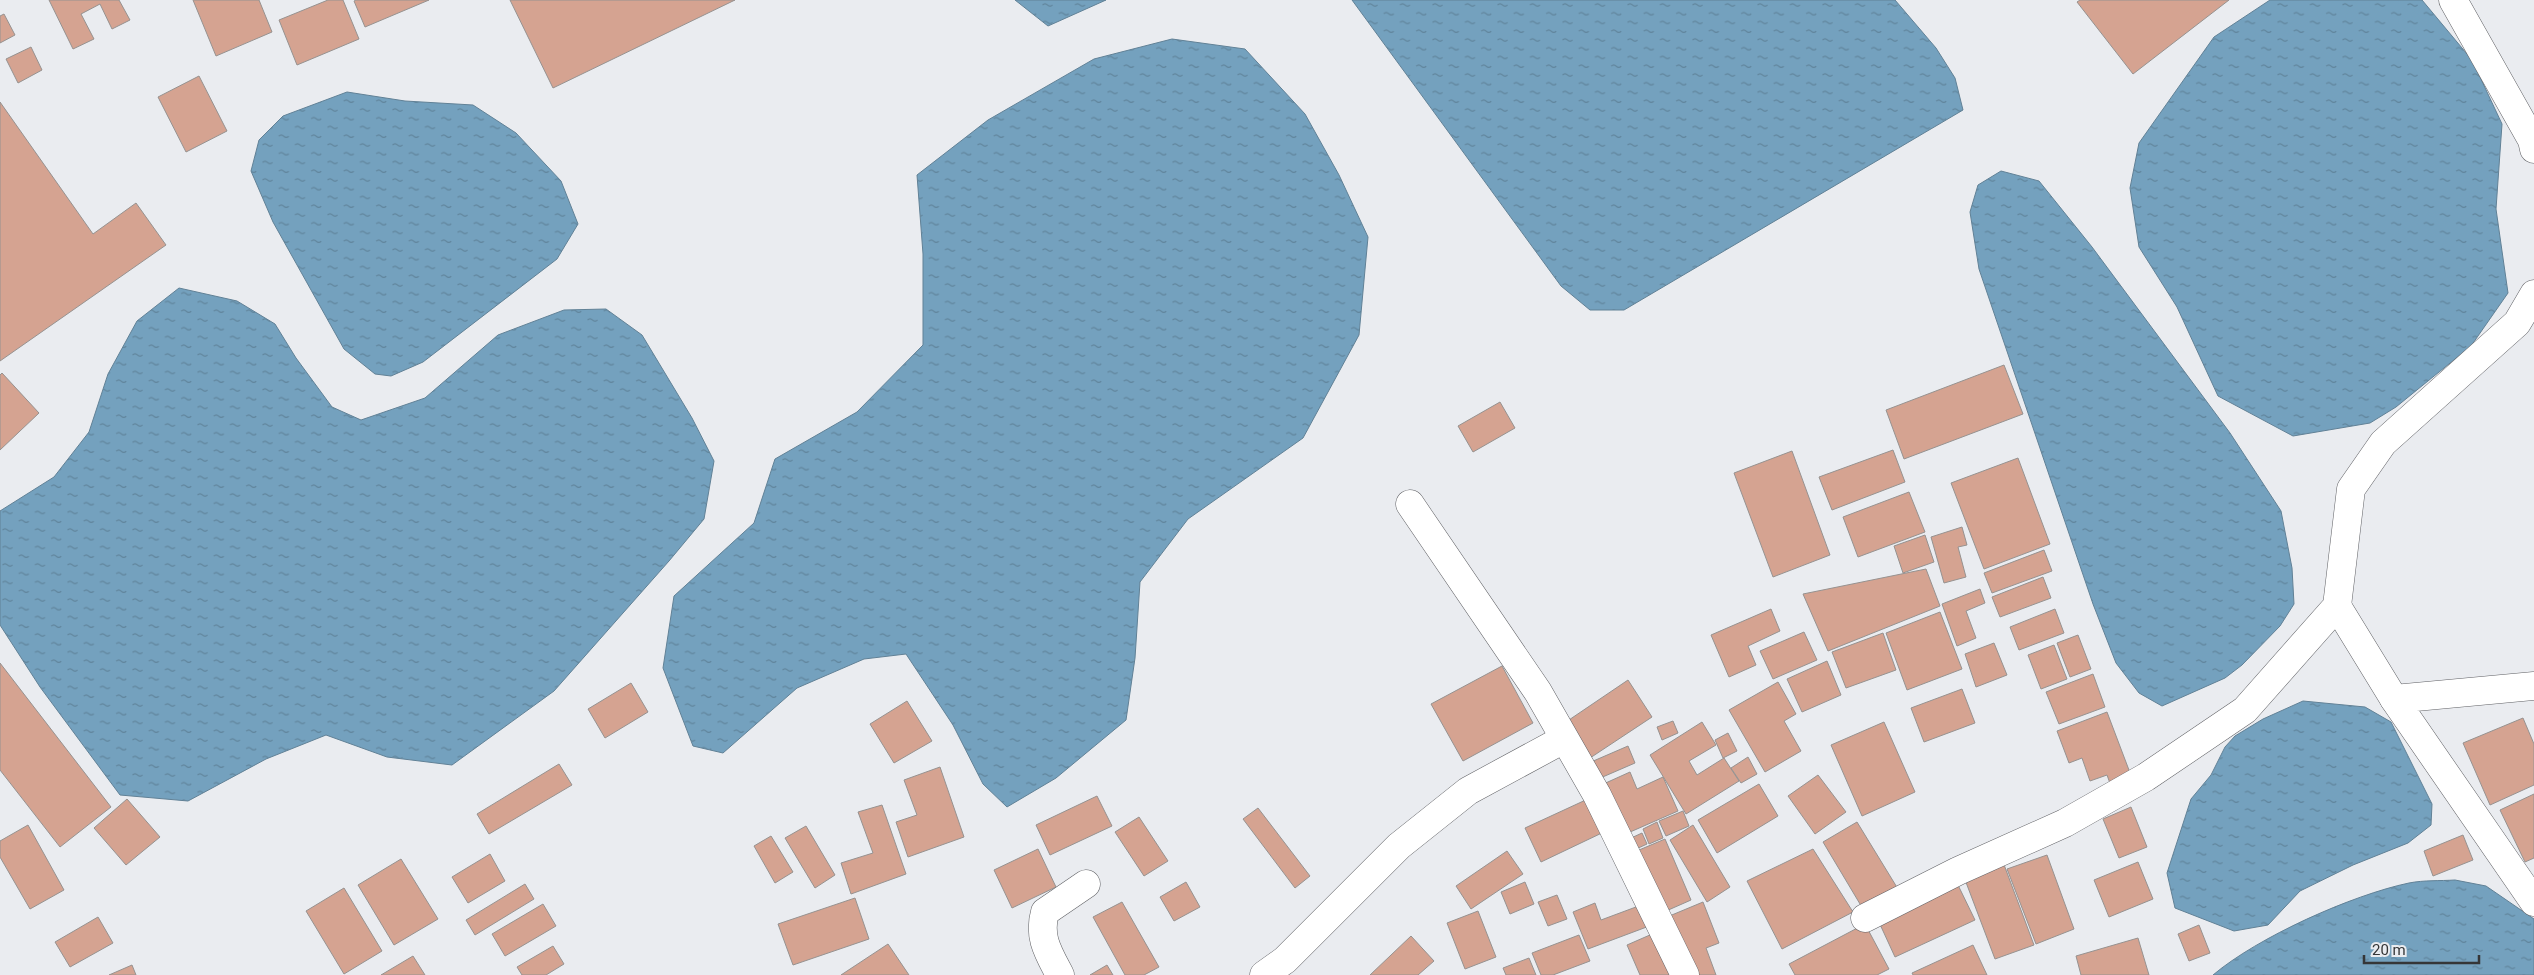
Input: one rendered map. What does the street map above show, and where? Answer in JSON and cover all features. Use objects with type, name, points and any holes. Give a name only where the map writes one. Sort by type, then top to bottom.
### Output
[{"type":"street","points":[[2454,0],[2532,140],[2534,149]]},
{"type":"street","points":[[1865,918],[1958,872],[2065,823],[2146,777],[2245,710],[2337,606],[2351,489],[2383,443],[2517,323],[2534,294]]},
{"type":"street","points":[[1410,504],[1538,692],[1598,795],[1685,975]]},
{"type":"street","points":[[2337,606],[2394,699],[2534,902]]},
{"type":"street","points":[[2394,699],[2534,686]]},
{"type":"street","points":[[1264,975],[1285,960],[1399,846],[1460,797],[1564,739]]},
{"type":"street","points":[[1060,975],[1045,948],[1041,926],[1045,912],[1086,884]]},
{"type":"water","points":[[1015,0],[1106,0],[1048,26]]},
{"type":"water","points":[[1352,0],[1895,0],[1936,48],[1955,78],[1963,110],[1624,310],[1590,310],[1561,286]]},
{"type":"water","points":[[2270,0],[2422,0],[2472,60],[2502,124],[2496,209],[2508,293],[2471,346],[2396,407],[2370,423],[2293,436],[2218,396],[2177,307],[2139,247],[2130,188],[2139,143],[2214,37]]},
{"type":"water","points":[[1172,39],[1245,49],[1305,114],[1339,175],[1368,237],[1359,335],[1303,438],[1188,519],[1140,582],[1135,658],[1126,720],[1056,778],[1007,807],[983,784],[953,725],[906,654],[864,659],[797,688],[723,753],[693,746],[663,668],[674,596],[754,523],[775,459],[857,412],[923,345],[923,254],[917,175],[988,120],[1094,59]]},
{"type":"water","points":[[347,92],[405,101],[473,105],[516,133],[561,181],[578,224],[557,259],[423,362],[391,376],[375,374],[344,349],[273,222],[251,171],[259,140],[283,116]]},
{"type":"water","points":[[2001,171],[2039,181],[2092,247],[2230,433],[2281,511],[2292,568],[2294,604],[2280,626],[2242,665],[2225,678],[2162,706],[2139,693],[2116,663],[2093,604],[1979,269],[1970,212],[1978,185]]},
{"type":"water","points":[[179,288],[237,301],[275,324],[296,358],[332,407],[361,420],[425,398],[498,335],[564,310],[606,309],[642,335],[692,418],[714,461],[704,519],[554,691],[452,765],[387,757],[326,735],[266,759],[188,801],[120,795],[40,687],[0,625],[0,511],[54,477],[89,432],[108,374],[137,321]]},
{"type":"water","points":[[2303,701],[2365,707],[2391,722],[2432,804],[2431,825],[2408,843],[2353,865],[2300,891],[2268,925],[2234,931],[2175,908],[2167,873],[2191,799],[2211,775],[2225,747],[2235,736],[2263,719]]},
{"type":"water","points":[[2455,880],[2486,886],[2534,919],[2534,975],[2213,975],[2255,946],[2306,919],[2334,907],[2409,883]]},
{"type":"building","points":[[49,0],[119,0],[130,20],[112,29],[100,4],[81,14],[94,39],[73,49]]},
{"type":"building","points":[[193,0],[259,0],[272,32],[216,56]]},
{"type":"building","points":[[328,0],[343,0],[359,39],[297,65],[279,20]]},
{"type":"building","points":[[429,0],[365,27],[354,1]]},
{"type":"building","points":[[510,0],[735,0],[553,88]]},
{"type":"building","points":[[2080,0],[2229,0],[2133,74],[2077,2]]},
{"type":"building","points":[[4,14],[15,35],[0,43],[0,16]]},
{"type":"building","points":[[31,47],[42,70],[18,83],[6,59]]},
{"type":"building","points":[[199,76],[227,131],[186,152],[158,97]]},
{"type":"building","points":[[0,102],[93,234],[136,203],[166,245],[0,361]]},
{"type":"building","points":[[2004,365],[2023,414],[1904,459],[1886,410]]},
{"type":"building","points":[[2,373],[39,413],[0,450],[0,375]]},
{"type":"building","points":[[1500,402],[1515,428],[1473,452],[1458,426]]},
{"type":"building","points":[[1893,450],[1905,482],[1832,510],[1819,477]]},
{"type":"building","points":[[1792,451],[1830,555],[1773,577],[1734,473]]},
{"type":"building","points":[[2018,458],[2050,544],[1984,569],[1951,483]]},
{"type":"building","points":[[1909,492],[1925,532],[1858,557],[1843,517]]},
{"type":"building","points":[[1962,527],[1967,545],[1958,547],[1966,577],[1944,583],[1931,537]]},
{"type":"building","points":[[1925,535],[1934,562],[1903,573],[1894,546]]},
{"type":"building","points":[[2044,550],[2052,571],[1992,593],[1984,573]]},
{"type":"building","points":[[1926,569],[1940,606],[1828,651],[1803,594]]},
{"type":"building","points":[[2043,577],[2051,598],[2000,617],[1992,597]]},
{"type":"building","points":[[1980,589],[1985,603],[1966,611],[1976,638],[1957,646],[1942,604]]},
{"type":"building","points":[[1771,609],[1780,631],[1748,646],[1756,665],[1729,677],[1711,635]]},
{"type":"building","points":[[2055,609],[2064,633],[2019,650],[2010,627]]},
{"type":"building","points":[[1940,612],[1962,669],[1907,690],[1886,633]]},
{"type":"building","points":[[1804,632],[1817,660],[1773,679],[1760,651]]},
{"type":"building","points":[[1883,633],[1896,670],[1846,688],[1832,652]]},
{"type":"building","points":[[2078,635],[2091,669],[2070,677],[2057,643]]},
{"type":"building","points":[[1994,643],[2007,675],[1976,687],[1965,654]]},
{"type":"building","points":[[2054,645],[2067,679],[2041,689],[2028,655]]},
{"type":"building","points":[[1827,661],[1841,695],[1802,712],[1787,679]]},
{"type":"building","points":[[0,663],[111,807],[60,847],[0,770]]},
{"type":"building","points":[[1502,666],[1533,723],[1463,761],[1431,704]]},
{"type":"building","points":[[2093,674],[2105,707],[2059,724],[2046,692]]},
{"type":"building","points":[[1628,680],[1652,717],[1587,760],[1563,724]]},
{"type":"building","points":[[1778,682],[1796,714],[1784,721],[1801,751],[1765,772],[1729,710]]},
{"type":"building","points":[[631,683],[648,712],[605,738],[588,709]]},
{"type":"building","points":[[1962,689],[1975,723],[1924,742],[1911,708]]},
{"type":"building","points":[[907,701],[932,741],[894,763],[870,724]]},
{"type":"building","points":[[2107,712],[2132,778],[2111,786],[2107,775],[2090,781],[2082,758],[2069,763],[2057,731]]},
{"type":"building","points":[[2523,718],[2534,744],[2534,785],[2490,805],[2463,743]]},
{"type":"building","points":[[1673,721],[1678,733],[1662,740],[1657,727]]},
{"type":"building","points":[[1702,722],[1716,745],[1689,761],[1697,775],[1724,758],[1739,781],[1686,814],[1650,755]]},
{"type":"building","points":[[1884,722],[1915,792],[1862,816],[1831,745]]},
{"type":"building","points":[[1728,733],[1737,751],[1723,758],[1715,740]]},
{"type":"building","points":[[1628,746],[1635,763],[1598,779],[1591,762]]},
{"type":"building","points":[[1748,757],[1757,774],[1741,783],[1731,768]]},
{"type":"building","points":[[559,764],[572,785],[489,834],[477,814]]},
{"type":"building","points":[[940,767],[964,837],[908,857],[896,822],[917,815],[904,780]]},
{"type":"building","points":[[1630,772],[1637,789],[1663,777],[1678,811],[1621,836],[1599,786]]},
{"type":"building","points":[[1818,775],[1846,812],[1815,834],[1788,796]]},
{"type":"building","points":[[1759,784],[1778,816],[1717,853],[1698,820]]},
{"type":"building","points":[[2534,794],[2534,858],[2525,862],[2500,810]]},
{"type":"building","points":[[1097,796],[1112,826],[1050,855],[1036,825]]},
{"type":"building","points":[[1590,798],[1606,831],[1541,862],[1525,828]]},
{"type":"building","points":[[127,799],[160,837],[126,865],[94,828]]},
{"type":"building","points":[[882,805],[906,874],[851,894],[841,863],[873,853],[858,812]]},
{"type":"building","points":[[2131,807],[2147,847],[2119,858],[2103,819]]},
{"type":"building","points":[[1258,808],[1310,876],[1295,888],[1243,819]]},
{"type":"building","points":[[1683,811],[1689,826],[1666,836],[1659,821]]},
{"type":"building","points":[[1139,817],[1168,861],[1144,876],[1115,832]]},
{"type":"building","points":[[1657,822],[1663,838],[1649,844],[1643,829]]},
{"type":"building","points":[[1857,822],[1898,889],[1863,909],[1823,842]]},
{"type":"building","points":[[28,825],[64,890],[30,909],[0,857],[0,841]]},
{"type":"building","points":[[1693,825],[1730,887],[1707,902],[1670,840]]},
{"type":"building","points":[[806,826],[835,875],[815,888],[785,838]]},
{"type":"building","points":[[1642,833],[1647,844],[1634,850],[1629,839]]},
{"type":"building","points":[[2463,835],[2473,860],[2433,876],[2424,851]]},
{"type":"building","points":[[771,836],[793,872],[775,883],[754,846]]},
{"type":"building","points":[[1665,839],[1691,900],[1657,915],[1632,853]]},
{"type":"building","points":[[1038,849],[1056,887],[1012,908],[994,870]]},
{"type":"building","points":[[1813,849],[1853,912],[1782,949],[1747,881]]},
{"type":"building","points":[[1507,851],[1523,874],[1471,909],[1456,886]]},
{"type":"building","points":[[490,854],[505,881],[468,903],[452,877]]},
{"type":"building","points":[[2047,855],[2074,929],[2036,944],[2007,869]]},
{"type":"building","points":[[401,859],[438,919],[394,945],[358,885]]},
{"type":"building","points":[[2003,862],[2034,945],[1995,959],[1964,877]]},
{"type":"building","points":[[2138,862],[2153,899],[2109,917],[2094,880]]},
{"type":"building","points":[[1186,882],[1200,907],[1174,921],[1160,897]]},
{"type":"building","points":[[1525,882],[1534,904],[1510,914],[1501,892]]},
{"type":"building","points":[[1957,883],[1975,920],[1895,957],[1878,920]]},
{"type":"building","points":[[525,884],[534,899],[475,935],[466,920]]},
{"type":"building","points":[[344,888],[382,951],[344,974],[306,911]]},
{"type":"building","points":[[1557,895],[1567,919],[1548,926],[1538,902]]},
{"type":"building","points":[[855,898],[869,939],[793,965],[778,924]]},
{"type":"building","points":[[1122,902],[1159,967],[1144,975],[1125,975],[1093,917]]},
{"type":"building","points":[[1703,902],[1719,943],[1706,948],[1716,975],[1690,975],[1667,917]]},
{"type":"building","points":[[1595,903],[1601,920],[1644,904],[1652,925],[1588,949],[1573,912]]},
{"type":"building","points":[[543,904],[556,926],[505,956],[492,934]]},
{"type":"building","points":[[1478,911],[1496,957],[1465,969],[1447,923]]},
{"type":"building","points":[[98,917],[113,943],[70,967],[55,942]]},
{"type":"building","points":[[1865,924],[1889,969],[1877,975],[1795,975],[1789,964]]},
{"type":"building","points":[[2199,925],[2210,953],[2189,961],[2178,934]]},
{"type":"building","points":[[1659,931],[1678,975],[1640,975],[1627,945]]},
{"type":"building","points":[[1579,935],[1590,961],[1553,975],[1541,975],[1532,953]]},
{"type":"building","points":[[1411,936],[1434,961],[1418,975],[1370,975]]},
{"type":"building","points":[[2138,938],[2149,975],[2081,975],[2076,956]]},
{"type":"building","points":[[888,944],[909,975],[841,975]]},
{"type":"building","points":[[1973,945],[1987,975],[1913,975],[1912,973]]},
{"type":"building","points":[[553,946],[564,964],[546,975],[522,975],[517,967]]},
{"type":"building","points":[[413,956],[425,975],[381,975]]},
{"type":"building","points":[[1529,958],[1536,975],[1506,975],[1503,968]]},
{"type":"building","points":[[132,965],[136,975],[109,975]]},
{"type":"building","points":[[1107,965],[1113,975],[1090,975]]}]
